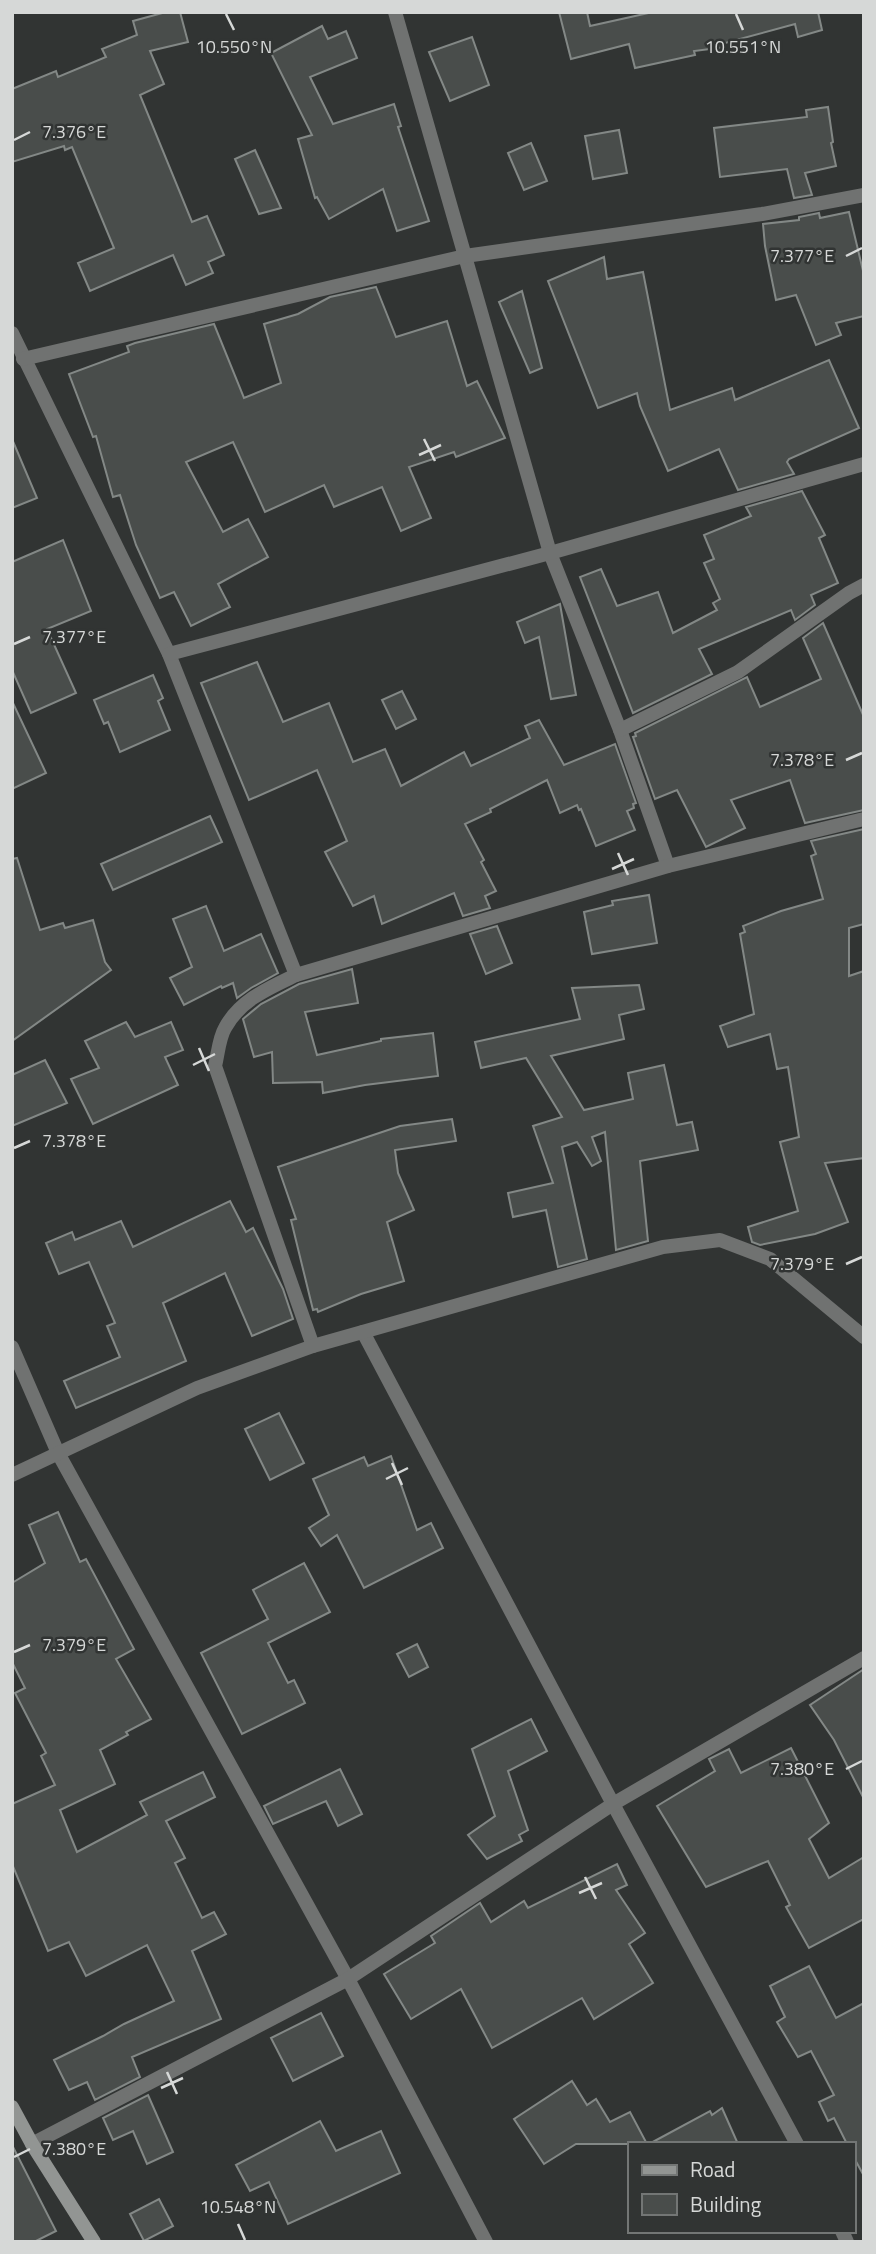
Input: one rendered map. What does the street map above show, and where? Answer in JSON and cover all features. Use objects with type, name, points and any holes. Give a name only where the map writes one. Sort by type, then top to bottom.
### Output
[{"type":"street","points":[[394,12],[550,553],[620,730],[668,866]]},
{"type":"street","points":[[23,359],[466,256],[762,214],[864,195]]},
{"type":"street","points":[[12,333],[169,654],[296,975]]},
{"type":"street","points":[[169,654],[550,553],[864,464]]},
{"type":"street","points":[[620,730],[738,671],[864,585]]},
{"type":"street","points":[[313,1346],[215,1066],[223,1029],[237,1009],[262,991],[296,975],[668,866],[864,819]]},
{"type":"street","points":[[12,1475],[197,1388],[313,1346],[663,1247],[720,1240],[769,1259],[864,1337]]},
{"type":"street","points":[[363,1332],[796,2142]]},
{"type":"street","points":[[12,1347],[58,1453],[348,1979],[486,2242]]},
{"type":"street","points":[[32,2144],[348,1979],[613,1804],[864,1658]]},
{"type":"street","points":[[12,2107],[32,2144],[94,2242]]},
{"type":"building","points":[[166,12],[180,12],[188,42],[150,51],[164,84],[140,95],[192,222],[207,216],[224,255],[208,262],[213,273],[186,285],[173,255],[90,291],[78,263],[114,248],[72,147],[65,150],[64,146],[12,162],[12,89],[56,71],[58,77],[106,57],[102,49],[137,35],[133,21]]},
{"type":"building","points":[[559,12],[587,12],[590,26],[653,12],[818,12],[822,30],[798,37],[795,24],[725,43],[725,47],[694,51],[695,55],[635,68],[629,44],[571,59]]},
{"type":"building","points":[[322,26],[328,39],[346,31],[357,58],[310,77],[333,124],[394,104],[401,126],[398,127],[429,221],[397,231],[383,189],[329,219],[317,197],[315,198],[298,139],[312,135],[271,53]]},
{"type":"building","points":[[472,37],[489,85],[450,101],[429,52]]},
{"type":"building","points":[[828,107],[836,166],[805,173],[812,195],[794,198],[787,169],[720,177],[714,128],[807,117],[806,110]]},
{"type":"building","points":[[619,130],[627,173],[593,179],[585,136]]},
{"type":"building","points":[[531,143],[547,181],[524,190],[508,153]]},
{"type":"building","points":[[255,150],[281,208],[259,214],[235,159]]},
{"type":"building","points":[[849,212],[864,275],[864,316],[836,323],[841,335],[816,345],[796,295],[776,300],[763,224],[799,220],[799,217],[819,213],[820,218]]},
{"type":"building","points":[[604,257],[607,279],[643,272],[670,410],[732,388],[735,400],[829,360],[859,428],[789,459],[787,462],[794,474],[738,490],[719,449],[668,471],[637,393],[598,408],[548,281]]},
{"type":"building","points":[[376,287],[396,337],[447,321],[467,386],[477,381],[505,438],[456,457],[454,452],[409,467],[431,518],[401,531],[382,487],[334,507],[324,485],[265,512],[233,442],[186,462],[223,532],[248,519],[268,557],[218,584],[230,607],[191,626],[174,592],[160,598],[136,545],[120,495],[113,497],[96,436],[93,437],[69,374],[129,352],[127,346],[135,343],[214,324],[244,398],[281,383],[264,324],[298,314],[330,297]]},
{"type":"building","points":[[522,291],[542,368],[530,373],[499,302]]},
{"type":"building","points":[[12,439],[37,498],[12,508]]},
{"type":"building","points":[[802,491],[825,535],[819,538],[838,583],[811,595],[815,605],[795,620],[791,610],[699,649],[712,674],[633,713],[580,577],[601,569],[617,606],[658,592],[673,633],[717,610],[713,603],[720,599],[704,563],[714,559],[704,535],[751,516],[746,507]]},
{"type":"building","points":[[63,540],[91,611],[47,629],[76,693],[31,713],[12,670],[12,562]]},
{"type":"building","points":[[560,604],[576,695],[551,699],[539,637],[525,643],[517,622]]},
{"type":"building","points":[[823,623],[864,717],[864,810],[805,823],[790,780],[731,800],[745,828],[706,847],[677,790],[655,799],[633,737],[636,736],[635,733],[747,677],[760,707],[821,679],[803,638]]},
{"type":"building","points":[[257,662],[283,722],[329,703],[353,762],[385,749],[401,786],[464,752],[471,766],[530,738],[525,726],[539,720],[564,765],[615,744],[636,803],[633,804],[634,808],[627,811],[635,830],[596,846],[581,809],[579,810],[577,805],[560,813],[547,780],[465,824],[484,860],[481,862],[496,891],[485,896],[490,908],[463,916],[454,893],[382,924],[374,896],[353,906],[325,852],[347,841],[317,770],[249,800],[201,683]]},
{"type":"building","points":[[153,675],[163,698],[158,701],[170,730],[120,752],[108,722],[104,724],[94,700]]},
{"type":"building","points":[[402,691],[416,719],[396,729],[382,700]]},
{"type":"building","points":[[12,701],[46,773],[12,789]]},
{"type":"building","points":[[210,816],[222,842],[113,890],[101,864]]},
{"type":"building","points":[[864,829],[864,924],[849,928],[849,976],[864,971],[864,1158],[825,1163],[848,1222],[815,1234],[760,1245],[752,1242],[748,1227],[798,1211],[780,1142],[799,1137],[788,1067],[777,1069],[770,1034],[728,1047],[720,1026],[754,1014],[740,934],[745,932],[743,926],[823,899],[811,856],[816,854],[811,841]]},
{"type":"building","points":[[17,858],[40,930],[63,923],[65,928],[93,920],[105,962],[111,970],[12,1041],[12,859]]},
{"type":"building","points":[[649,895],[657,943],[592,954],[584,912],[613,905],[612,901]]},
{"type":"building","points":[[206,906],[224,951],[261,934],[278,973],[237,998],[233,983],[222,988],[221,986],[184,1005],[170,978],[192,967],[173,919]]},
{"type":"building","points":[[497,926],[512,963],[486,974],[470,934]]},
{"type":"building","points":[[352,969],[358,1003],[305,1012],[317,1055],[381,1039],[433,1033],[438,1076],[323,1093],[322,1082],[273,1083],[272,1052],[254,1057],[243,1019],[261,1004],[299,984]]},
{"type":"building","points":[[639,985],[644,1009],[619,1015],[624,1039],[551,1056],[584,1110],[633,1099],[628,1073],[664,1065],[677,1125],[692,1122],[698,1150],[640,1161],[648,1241],[616,1250],[605,1132],[592,1137],[601,1161],[592,1166],[577,1142],[562,1147],[587,1259],[558,1267],[546,1210],[513,1217],[508,1193],[553,1183],[533,1126],[562,1117],[526,1058],[481,1068],[475,1042],[580,1019],[572,988]]},
{"type":"building","points":[[126,1022],[135,1037],[171,1022],[183,1050],[165,1057],[178,1085],[93,1124],[71,1079],[99,1068],[85,1041]]},
{"type":"building","points":[[45,1060],[67,1103],[12,1126],[12,1075]]},
{"type":"building","points":[[452,1119],[456,1141],[395,1150],[398,1173],[414,1210],[387,1222],[404,1281],[361,1294],[318,1312],[317,1309],[313,1310],[291,1220],[296,1219],[278,1167],[400,1126]]},
{"type":"building","points":[[230,1201],[246,1232],[253,1228],[283,1289],[293,1319],[252,1336],[225,1273],[163,1303],[186,1361],[76,1408],[64,1381],[120,1357],[107,1326],[115,1323],[89,1262],[59,1274],[46,1243],[72,1232],[75,1240],[121,1221],[133,1247]]},
{"type":"building","points":[[279,1413],[304,1463],[270,1480],[245,1429]]},
{"type":"building","points":[[391,1456],[417,1530],[431,1523],[443,1548],[364,1588],[337,1535],[321,1546],[309,1528],[329,1515],[313,1479],[364,1457],[368,1466]]},
{"type":"building","points":[[58,1512],[80,1562],[86,1559],[134,1649],[116,1659],[151,1719],[100,1750],[115,1784],[60,1810],[77,1852],[147,1815],[140,1802],[203,1772],[215,1797],[166,1821],[185,1858],[175,1863],[202,1918],[214,1912],[226,1934],[192,1951],[221,2019],[132,2057],[140,2077],[95,2100],[87,2082],[69,2090],[54,2060],[174,2001],[147,1945],[86,1976],[69,1942],[48,1951],[12,1864],[12,1804],[55,1785],[41,1756],[46,1753],[15,1693],[25,1688],[12,1662],[12,1583],[45,1563],[29,1525]]},
{"type":"building","points":[[304,1563],[330,1612],[268,1643],[288,1683],[294,1680],[305,1703],[242,1734],[201,1653],[268,1619],[253,1590]]},
{"type":"building","points":[[417,1644],[428,1667],[409,1677],[397,1654]]},
{"type":"building","points":[[864,1669],[864,1799],[834,1740],[810,1705]]},
{"type":"building","points":[[531,1719],[547,1751],[508,1771],[528,1830],[519,1835],[522,1841],[487,1859],[468,1835],[495,1816],[472,1749]]},
{"type":"building","points":[[791,1748],[829,1823],[809,1839],[829,1878],[864,1857],[864,1919],[809,1948],[786,1907],[790,1905],[768,1861],[706,1887],[657,1806],[715,1771],[709,1759],[729,1749],[741,1773]]},
{"type":"building","points":[[340,1769],[362,1814],[338,1826],[326,1801],[273,1824],[264,1806]]},
{"type":"building","points":[[617,1864],[627,1885],[616,1890],[645,1933],[629,1944],[653,1983],[594,2019],[582,1998],[492,2048],[461,1989],[411,2019],[384,1974],[435,1943],[431,1936],[480,1903],[491,1922],[524,1901],[528,1908]]},
{"type":"building","points":[[809,1966],[836,2018],[864,2003],[864,2176],[855,2160],[855,2142],[846,2142],[834,2118],[828,2121],[819,2102],[834,2095],[811,2051],[798,2057],[777,2022],[785,2017],[770,1986]]},
{"type":"building","points":[[321,2013],[343,2056],[293,2081],[271,2038]]},
{"type":"building","points":[[572,2081],[587,2105],[596,2099],[610,2122],[630,2112],[646,2142],[576,2144],[544,2164],[514,2119]]},
{"type":"building","points":[[148,2095],[173,2152],[147,2164],[133,2131],[113,2140],[103,2118]]},
{"type":"building","points":[[722,2108],[737,2142],[653,2142],[710,2111],[712,2115]]},
{"type":"building","points":[[320,2121],[336,2151],[381,2131],[400,2173],[288,2224],[269,2182],[250,2191],[236,2165]]},
{"type":"building","points":[[12,2145],[56,2231],[34,2242],[12,2242]]},
{"type":"building","points":[[159,2199],[173,2226],[144,2241],[130,2214]]}]
